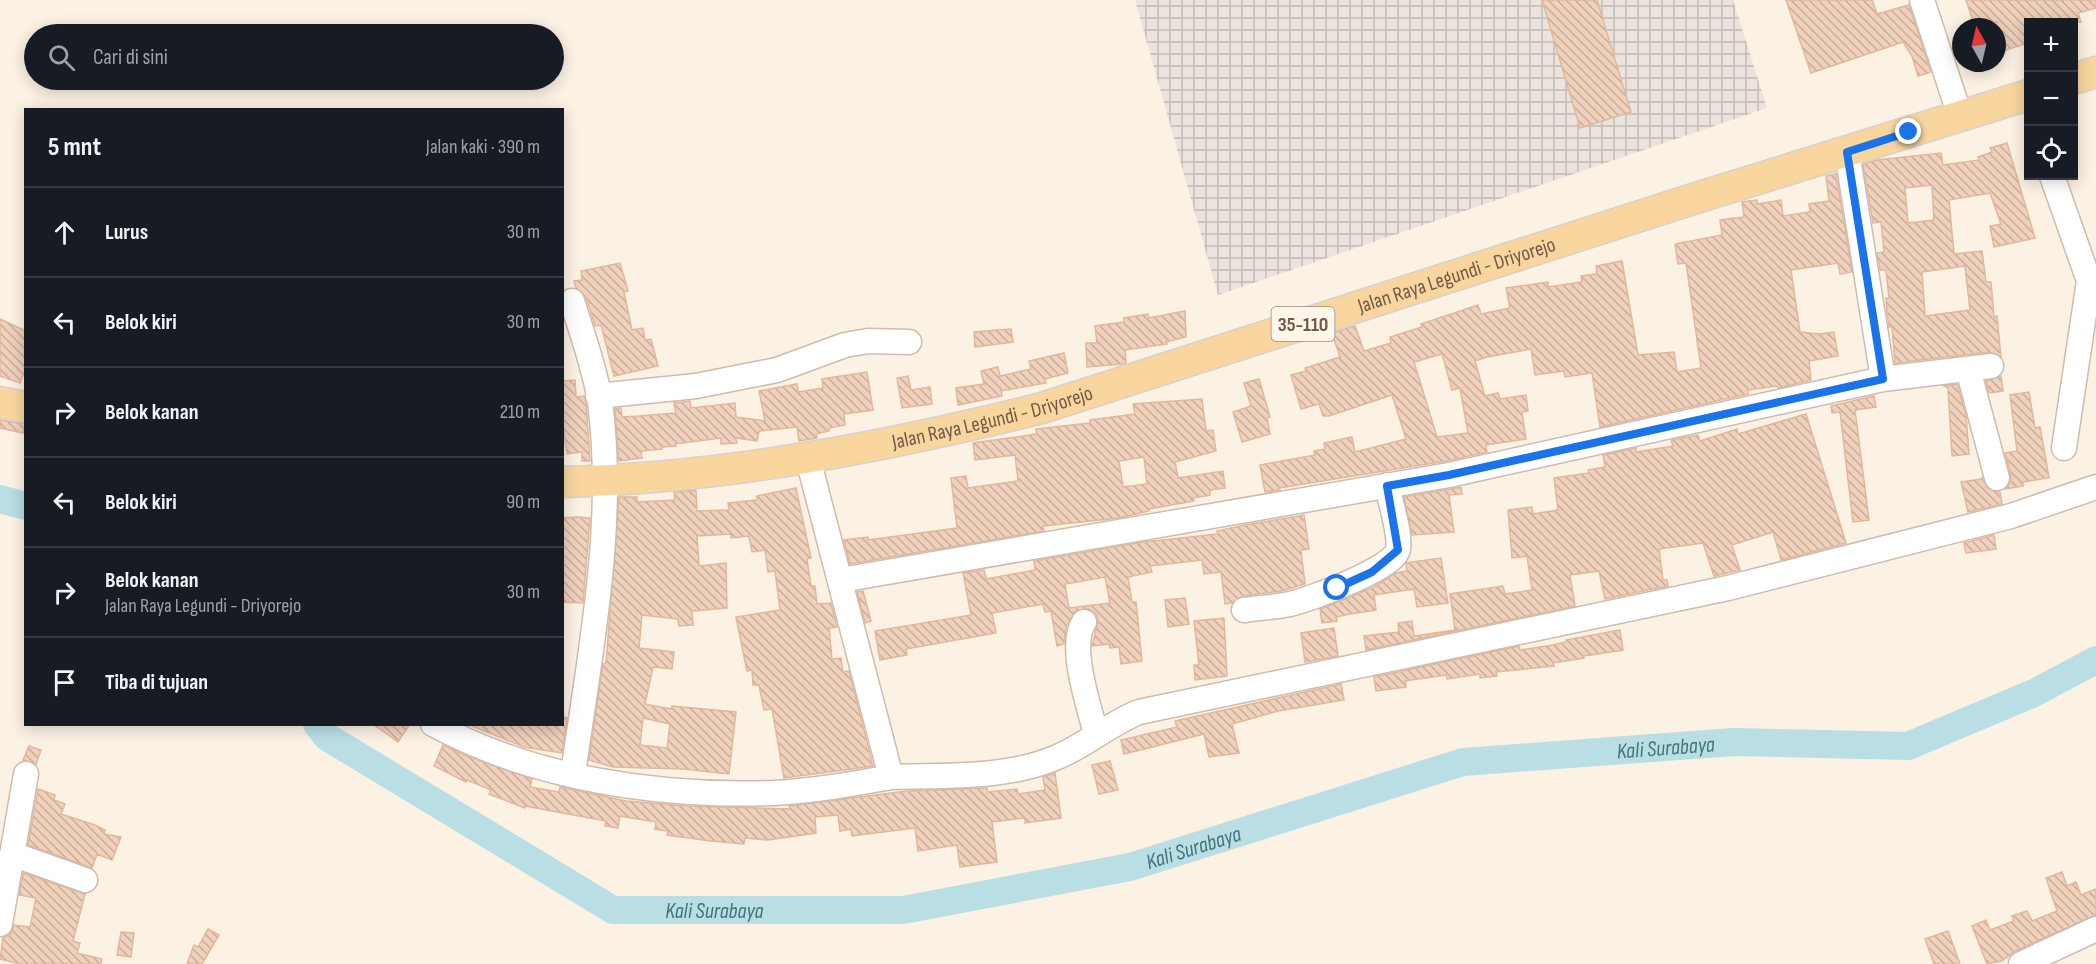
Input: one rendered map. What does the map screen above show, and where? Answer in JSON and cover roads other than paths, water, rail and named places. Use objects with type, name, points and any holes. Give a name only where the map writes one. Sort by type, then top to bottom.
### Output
[{"type":"main road","points":[[2078,77],[2096,72]]},
{"type":"main road","name":"Jalan Raya Legundi - Driyorejo","points":[[564,482],[605,481],[808,459],[949,431],[1042,408],[1960,116],[2024,99]]},
{"type":"main road","points":[[0,402],[24,407]]},
{"type":"street","points":[[1922,0],[1960,116]]},
{"type":"street","points":[[1847,152],[1883,379]]},
{"type":"street","points":[[2054,180],[2092,280],[2064,448]]},
{"type":"street","points":[[572,301],[598,396],[605,481],[604,542],[573,774]]},
{"type":"street","points":[[598,396],[696,386],[777,370],[845,345],[868,341],[909,342]]},
{"type":"street","points":[[841,580],[1449,475],[1883,379],[1980,368],[1997,478]]},
{"type":"street","points":[[808,459],[891,777]]},
{"type":"street","points":[[1244,610],[1291,603],[1337,588],[1372,572],[1395,555],[1398,544],[1387,486]]},
{"type":"street","points":[[437,726],[453,735],[538,768],[709,793],[776,793],[891,777],[1029,768],[1056,758],[1115,722],[1139,712],[1728,588],[2011,516],[2096,487]]},
{"type":"street","points":[[1084,622],[1080,628],[1078,644],[1096,734]]},
{"type":"street","points":[[1,917],[26,774]]},
{"type":"street","points":[[12,854],[85,880]]},
{"type":"street","points":[[2021,964],[2096,929]]},
{"type":"waterway","name":"Kali Surabaya","points":[[0,499],[24,505]]},
{"type":"waterway","name":"Kali Surabaya","points":[[319,726],[327,737],[613,910],[903,910],[1130,867],[1463,762],[1733,742],[1908,746],[2034,693],[2096,660]]}]
